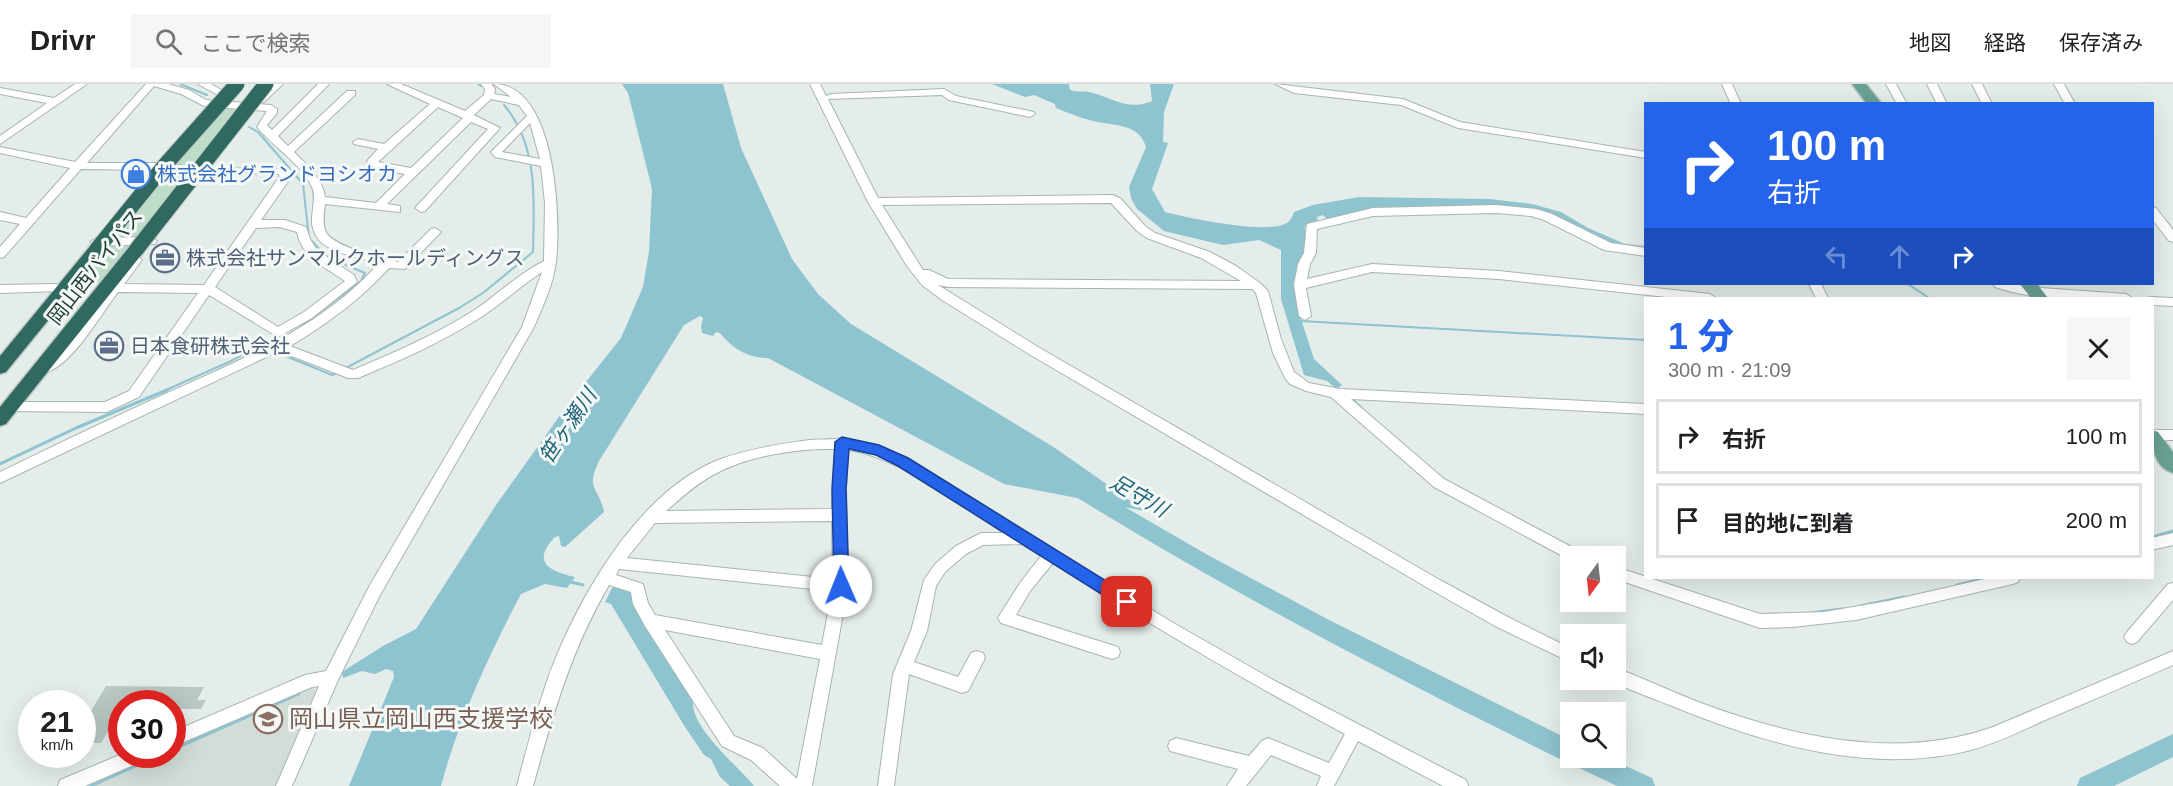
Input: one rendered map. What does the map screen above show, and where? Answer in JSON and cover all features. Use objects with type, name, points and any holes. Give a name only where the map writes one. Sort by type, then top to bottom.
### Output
[{"type":"highway","name":"岡山西バイパス","points":[[0,368],[96,246],[237,84]]},
{"type":"highway","name":"岡山西バイパス","points":[[5,413],[144,246],[266,84]]},
{"type":"main road","points":[[1859,84],[1873,102]]},
{"type":"main road","points":[[2154,439],[2173,466]]},
{"type":"street","points":[[0,141],[82,84]]},
{"type":"street","points":[[0,254],[151,84]]},
{"type":"street","points":[[157,84],[185,92],[209,104],[267,106],[272,110],[262,127],[317,186],[320,200],[317,226],[322,236],[330,243],[401,266],[435,232]]},
{"type":"street","points":[[203,84],[224,88]]},
{"type":"street","points":[[38,374],[65,353],[144,246],[255,106],[278,84]]},
{"type":"street","points":[[271,137],[324,84]]},
{"type":"street","points":[[392,84],[399,89],[438,102],[495,128],[421,208]]},
{"type":"street","points":[[378,207],[489,96],[490,89],[486,84]]},
{"type":"street","points":[[284,786],[331,677],[375,590],[528,327],[542,294],[550,263],[550,213],[545,163],[532,118],[524,104],[499,84]]},
{"type":"street","points":[[815,84],[874,202],[915,269],[926,282],[987,323],[1301,505],[1453,597],[1560,651]]},
{"type":"street","points":[[829,111],[833,105],[831,97],[834,84]]},
{"type":"street","points":[[1280,84],[1294,90],[1403,102],[1458,125],[1644,155]]},
{"type":"street","points":[[1727,84],[1735,102]]},
{"type":"street","points":[[1891,84],[1901,102]]},
{"type":"street","points":[[1932,84],[1941,102]]},
{"type":"street","points":[[1977,84],[1986,102]]},
{"type":"street","points":[[2059,84],[2069,102]]},
{"type":"street","points":[[0,363],[56,288],[96,246],[157,166],[224,88]]},
{"type":"street","points":[[0,91],[57,102]]},
{"type":"street","points":[[831,97],[944,92],[954,98],[1030,114]]},
{"type":"street","points":[[287,153],[351,93]]},
{"type":"street","points":[[489,96],[524,104]]},
{"type":"street","points":[[412,172],[374,165],[372,161],[438,102]]},
{"type":"street","points":[[532,118],[527,120],[496,152],[499,155],[545,163]]},
{"type":"street","points":[[358,142],[387,148]]},
{"type":"street","points":[[0,150],[78,166],[157,166],[204,171],[281,171],[286,176],[134,394],[107,407],[5,413]]},
{"type":"street","points":[[874,202],[1113,199],[1143,231],[1166,243],[1208,257],[1257,285],[1262,291],[1288,374],[1298,383],[1335,393],[1644,409]]},
{"type":"street","points":[[320,200],[396,210]]},
{"type":"street","points":[[1305,316],[1300,285],[1304,264],[1310,253],[1311,227],[1373,212],[1470,208],[1532,212],[1548,217],[1608,247],[1644,252]]},
{"type":"street","points":[[2154,214],[2173,238]]},
{"type":"street","points":[[0,216],[28,222]]},
{"type":"street","points":[[115,288],[208,289],[278,333],[308,315],[351,282],[350,278],[320,260],[303,242],[302,230],[299,227],[293,224],[253,224]]},
{"type":"street","points":[[96,246],[144,246]]},
{"type":"street","points":[[0,478],[278,346],[335,310],[365,287],[386,263]]},
{"type":"street","points":[[278,346],[352,375],[402,355],[476,315],[534,270],[550,263]]},
{"type":"street","points":[[1300,285],[1372,268],[1499,275],[1701,297]]},
{"type":"street","points":[[915,269],[939,282],[948,283],[1257,285]]},
{"type":"street","points":[[2001,285],[2034,291],[2114,297]]},
{"type":"street","points":[[0,289],[56,288]]},
{"type":"street","points":[[2154,301],[2173,302]]},
{"type":"street","points":[[1335,393],[1439,483],[1560,547]]},
{"type":"street","points":[[2154,436],[2173,435]]},
{"type":"street","points":[[804,786],[841,586],[842,442]]},
{"type":"street","points":[[525,786],[545,716],[569,647],[606,578],[652,517],[689,483],[703,473],[725,464],[774,450],[842,442],[879,450],[903,462],[1174,631],[1269,686],[1460,786]]},
{"type":"street","points":[[652,517],[840,515]]},
{"type":"street","points":[[886,786],[901,674],[919,631],[930,584],[940,568],[961,550],[981,539],[1024,538]]},
{"type":"street","points":[[2154,544],[2173,539]]},
{"type":"street","points":[[1052,554],[1025,587],[1006,618],[1112,652]]},
{"type":"street","points":[[616,563],[841,586]]},
{"type":"street","points":[[1626,576],[1735,614],[1784,622],[1881,610],[1961,584],[2004,579]]},
{"type":"street","points":[[606,578],[638,588],[641,604],[650,621],[728,741],[757,754],[792,786]]},
{"type":"street","points":[[2132,637],[2173,589]]},
{"type":"street","points":[[650,621],[827,653]]},
{"type":"street","points":[[904,665],[962,686],[977,658]]},
{"type":"street","points":[[1626,679],[1666,697],[1806,743],[1849,749],[1902,752],[1964,744],[2023,722],[2173,658]]},
{"type":"street","points":[[186,734],[311,680],[331,677]]},
{"type":"street","points":[[1235,786],[1268,746],[1329,779],[1355,731]]},
{"type":"street","points":[[1176,746],[1252,765]]},
{"type":"street","points":[[66,786],[108,768]]},
{"type":"shaded area","name":"岡山県立岡山西支援学校","points":[[312,682],[316,693],[276,786],[78,786],[120,768],[186,768],[186,739]]},
{"type":"green space","points":[[219,108],[238,110],[233,113],[236,114],[194,166],[172,164]]},
{"type":"green space","points":[[167,169],[186,174],[139,238],[113,238]]},
{"type":"green space","points":[[107,245],[133,245],[104,283],[76,283]]},
{"type":"water","name":"笹ヶ瀬川","points":[[622,84],[723,84],[741,148],[792,259],[818,294],[851,324],[1055,448],[1145,511],[1004,484],[768,358],[760,358],[741,351],[720,333],[716,332],[713,336],[702,333],[703,318],[700,316],[684,325],[599,461],[593,483],[604,512],[565,547],[561,546],[559,536],[555,537],[544,553],[546,564],[551,568],[575,577],[567,588],[545,584],[521,594],[476,688],[448,761],[441,786],[349,786],[394,677],[393,671],[386,669],[375,674],[362,671],[343,678],[342,672],[383,646],[416,629],[496,505],[566,407],[621,338],[643,287],[649,251],[652,189],[628,93]]},
{"type":"water","points":[[992,84],[1069,84],[1070,90],[1090,92],[1122,103],[1136,105],[1152,101],[1150,84],[1174,84],[1164,112],[1163,142],[1168,143],[1152,189],[1165,212],[1228,224],[1263,227],[1287,223],[1294,212],[1313,205],[1359,197],[1489,199],[1532,204],[1561,212],[1588,228],[1625,244],[1644,246],[1644,250],[1610,246],[1528,209],[1384,208],[1327,219],[1323,215],[1317,217],[1318,221],[1305,226],[1306,250],[1297,265],[1295,286],[1300,316],[1314,359],[1342,385],[1337,389],[1327,381],[1304,375],[1281,299],[1281,250],[1259,240],[1223,245],[1164,231],[1137,209],[1131,198],[1129,187],[1146,147],[1138,134],[1125,127],[1070,114],[1056,108],[1055,104],[1034,95],[1025,97]]},
{"type":"water","points":[[618,585],[633,589],[631,593],[634,606],[693,701],[699,722],[716,746],[754,786],[730,786],[720,777],[711,759],[704,755],[685,727],[611,604],[605,602],[612,588]]},
{"type":"building","points":[[106,686],[204,687],[197,700],[206,700],[201,709],[186,709],[186,690],[108,690],[108,732],[101,743],[96,743],[96,703]]},
{"type":"waterway","points":[[180,84],[207,95]]},
{"type":"waterway","points":[[2070,95],[2074,102]]},
{"type":"waterway","points":[[344,369],[459,308],[483,293],[533,252],[534,214],[529,156],[515,121],[504,105]]},
{"type":"waterway","points":[[249,127],[258,132],[303,184],[309,238],[327,257],[365,273],[361,281],[313,317]]},
{"type":"waterway","points":[[1910,285],[1928,297]]},
{"type":"waterway","points":[[1300,321],[1644,340]]},
{"type":"waterway","points":[[164,391],[231,361],[305,322]]},
{"type":"waterway","points":[[273,354],[276,352],[332,375],[339,372]]},
{"type":"waterway","points":[[0,464],[76,428],[167,390]]},
{"type":"waterway","points":[[1353,400],[1362,409]]},
{"type":"waterway","name":"足守川","points":[[1080,489],[1199,560],[1321,627],[1560,747]]},
{"type":"waterway","points":[[2154,536],[2173,531]]},
{"type":"waterway","points":[[1957,585],[1983,579]]},
{"type":"waterway","points":[[567,581],[583,585]]},
{"type":"waterway","points":[[1860,606],[1904,597]]},
{"type":"waterway","points":[[1810,613],[1842,609]]},
{"type":"waterway","points":[[186,744],[299,694]]},
{"type":"waterway","name":"足守川","points":[[2089,786],[2173,745]]},
{"type":"waterway","points":[[91,786],[131,768]]},
{"type":"waterway","name":"足守川","points":[[1604,768],[1643,786]]},
{"type":"place","name":"株式会社グランドヨシオカ","points":[[136,174]]},
{"type":"place","name":"株式会社サンマルクホールディングス","points":[[165,258]]},
{"type":"place","name":"日本食研株式会社","points":[[109,346]]},
{"type":"place","name":"岡山県立岡山西支援学校","points":[[268,719]]},
{"type":"route","points":[[841,586],[839,489],[842,442],[879,450],[903,462],[1127,602]]}]
